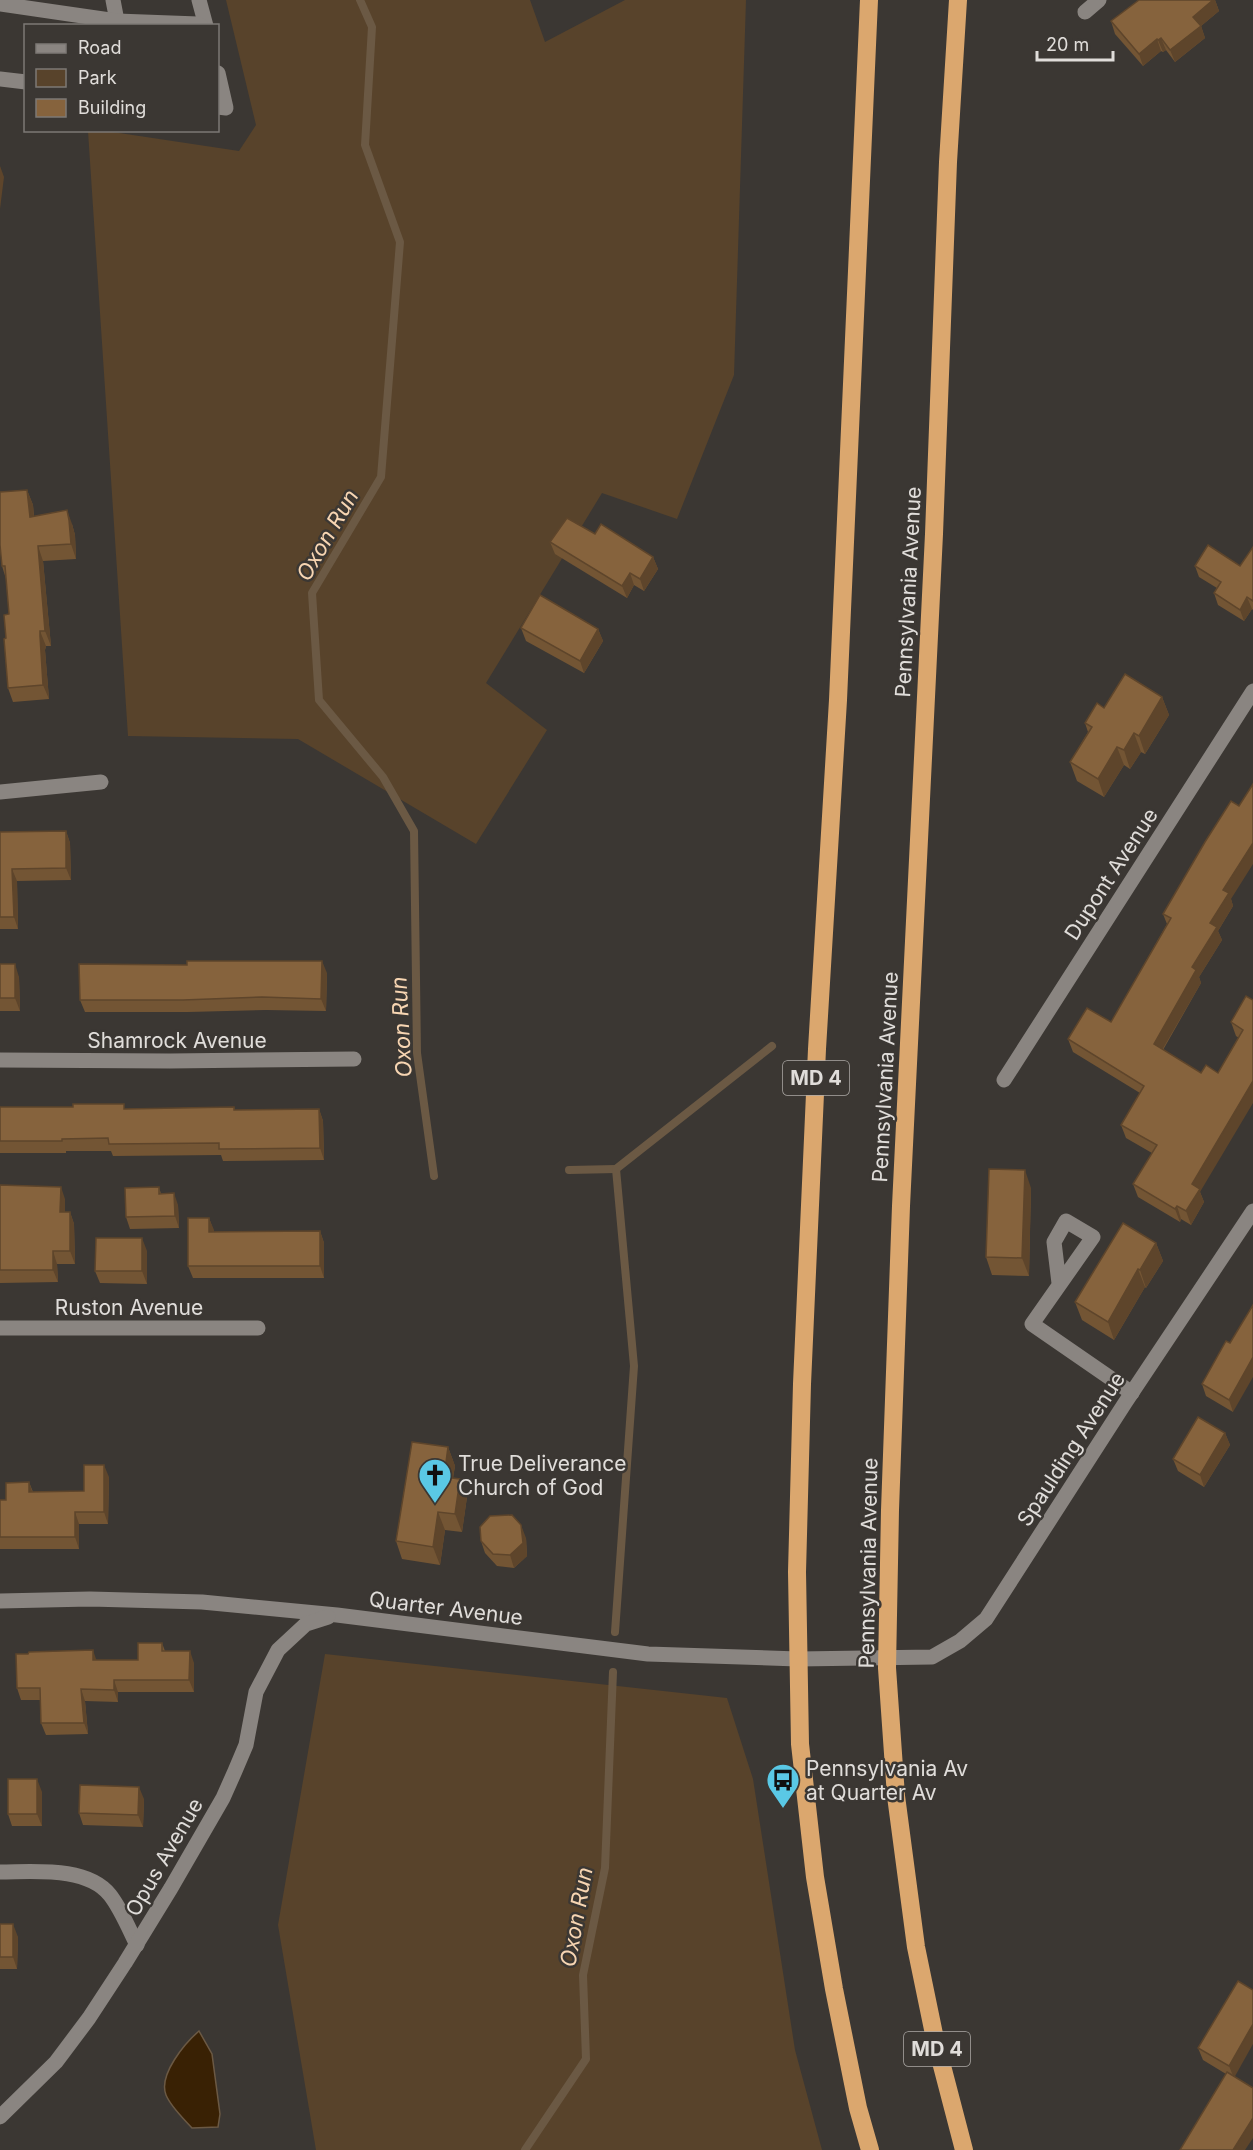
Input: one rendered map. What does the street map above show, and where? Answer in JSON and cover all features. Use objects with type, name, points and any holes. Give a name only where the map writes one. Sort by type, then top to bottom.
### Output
[{"type":"highway","name":"MD 4","points":[[870,0],[838,688],[817,1049],[802,1384],[797,1572],[800,1744],[815,1877],[834,1989],[858,2108],[870,2150]]},
{"type":"highway","name":"Pennsylvania Avenue","points":[[958,0],[948,162],[934,534],[901,1206],[890,1510],[888,1657],[896,1796],[916,1947],[935,2040],[964,2150]]},
{"type":"street","points":[[113,0],[117,21]]},
{"type":"street","points":[[199,0],[205,24]]},
{"type":"street","points":[[1085,12],[1099,0]]},
{"type":"street","points":[[0,4],[117,21],[198,24]]},
{"type":"street","points":[[219,77],[226,108],[219,107]]},
{"type":"street","points":[[0,79],[24,82]]},
{"type":"street","name":"Dupont Avenue","points":[[1004,1080],[1251,698]]},
{"type":"street","points":[[0,792],[100,782]]},
{"type":"street","name":"Shamrock Avenue","points":[[0,1060],[354,1059]]},
{"type":"street","name":"Spaulding Avenue","points":[[888,1657],[932,1657],[960,1641],[986,1618],[1253,1211]]},
{"type":"street","points":[[1059,1283],[1032,1324],[1132,1393]]},
{"type":"street","name":"Ruston Avenue","points":[[0,1328],[258,1328]]},
{"type":"street","name":"Quarter Avenue","points":[[0,1601],[90,1599],[202,1602],[337,1615],[648,1654],[798,1659],[888,1657]]},
{"type":"street","name":"Opus Avenue","points":[[0,2117],[56,2062],[89,2018],[137,1945],[223,1798],[246,1745],[256,1692],[278,1650],[306,1624],[337,1615]]},
{"type":"street","points":[[0,1872],[66,1873],[87,1878],[110,1894],[137,1945]]},
{"type":"green space","points":[[226,0],[530,0],[545,42],[625,0],[746,0],[734,375],[677,519],[602,493],[486,683],[547,730],[476,844],[298,739],[128,736],[88,132],[113,132],[239,151],[256,125]]},
{"type":"green space","points":[[325,1654],[727,1698],[753,1779],[795,2050],[822,2150],[316,2150],[278,1925]]},
{"type":"shaded area","points":[[199,2031],[212,2054],[220,2114],[218,2127],[192,2128],[166,2095],[166,2078],[169,2069],[180,2051]]},
{"type":"building","points":[[1139,0],[1213,0],[1193,17],[1201,26],[1170,50],[1161,38],[1139,54],[1111,21]]},
{"type":"building","points":[[27,490],[30,517],[67,510],[71,544],[38,546],[45,631],[40,631],[43,685],[8,688],[4,615],[9,614],[5,566],[2,566],[0,545],[0,492]]},
{"type":"building","points":[[567,518],[595,534],[601,524],[653,557],[640,579],[630,573],[622,586],[550,542]]},
{"type":"building","points":[[1208,545],[1240,566],[1253,547],[1253,601],[1247,597],[1240,610],[1214,593],[1221,582],[1195,566]]},
{"type":"building","points":[[540,595],[598,629],[580,661],[521,628]]},
{"type":"building","points":[[1125,674],[1162,697],[1139,736],[1134,733],[1124,750],[1117,747],[1098,779],[1070,762],[1092,727],[1085,723],[1097,703],[1104,708]]},
{"type":"building","points":[[1253,784],[1253,843],[1223,890],[1229,893],[1210,923],[1217,927],[1192,967],[1196,970],[1154,1044],[1201,1073],[1206,1065],[1218,1073],[1243,1030],[1231,1022],[1246,996],[1253,1000],[1253,1081],[1192,1184],[1200,1189],[1186,1211],[1177,1206],[1175,1209],[1133,1184],[1157,1145],[1121,1125],[1144,1086],[1068,1039],[1087,1008],[1111,1022],[1171,918],[1163,914],[1205,842],[1231,801],[1239,806]]},
{"type":"building","points":[[66,831],[66,868],[12,869],[14,917],[0,917],[0,832]]},
{"type":"building","points":[[187,961],[322,961],[321,999],[262,997],[80,1000],[79,964],[187,965]]},
{"type":"building","points":[[0,964],[15,964],[15,998],[0,998]]},
{"type":"building","points":[[73,1104],[124,1104],[124,1109],[234,1107],[234,1110],[319,1109],[320,1148],[219,1149],[219,1143],[109,1144],[108,1138],[0,1141],[0,1107],[73,1107]]},
{"type":"building","points":[[989,1169],[1025,1170],[1022,1258],[986,1257]]},
{"type":"building","points":[[0,1185],[61,1187],[60,1212],[70,1212],[70,1251],[53,1251],[53,1270],[0,1270]]},
{"type":"building","points":[[159,1187],[159,1194],[174,1193],[175,1216],[126,1217],[125,1188]]},
{"type":"building","points":[[188,1218],[209,1218],[209,1232],[320,1231],[320,1266],[188,1266]]},
{"type":"building","points":[[1123,1223],[1156,1243],[1140,1270],[1138,1269],[1108,1322],[1075,1302]]},
{"type":"building","points":[[96,1238],[142,1238],[142,1271],[95,1271]]},
{"type":"building","points":[[1253,1305],[1253,1357],[1229,1400],[1202,1384],[1226,1341],[1230,1343]]},
{"type":"building","points":[[1198,1417],[1225,1433],[1200,1475],[1173,1459]]},
{"type":"building","points":[[412,1442],[448,1447],[444,1477],[460,1479],[455,1514],[438,1512],[433,1547],[396,1541]]},
{"type":"building","points":[[84,1465],[104,1465],[104,1512],[75,1512],[75,1537],[0,1537],[0,1500],[6,1500],[6,1483],[29,1482],[29,1492],[84,1491]]},
{"type":"building","points":[[512,1515],[521,1525],[523,1543],[510,1555],[493,1554],[481,1541],[480,1527],[490,1516]]},
{"type":"building","points":[[138,1643],[162,1643],[162,1651],[190,1651],[189,1680],[114,1680],[114,1690],[81,1689],[84,1723],[41,1723],[40,1688],[17,1688],[16,1654],[93,1650],[93,1660],[138,1660]]},
{"type":"building","points":[[8,1779],[37,1779],[37,1814],[8,1814]]},
{"type":"building","points":[[80,1785],[139,1787],[138,1815],[79,1813]]},
{"type":"building","points":[[0,1924],[13,1924],[13,1957],[0,1957]]},
{"type":"building","points":[[1238,1981],[1253,1990],[1253,2024],[1229,2066],[1198,2048]]},
{"type":"building","points":[[1227,2072],[1253,2088],[1253,2118],[1233,2150],[1180,2150]]},
{"type":"waterway","name":"Oxon Run","points":[[360,0],[372,27],[365,145],[400,242],[381,477],[312,593],[319,700],[383,777],[414,831],[417,1053],[434,1176]]},
{"type":"waterway","name":"Oxon Run","points":[[615,1632],[634,1366],[616,1169],[772,1046]]},
{"type":"waterway","name":"Oxon Run","points":[[569,1170],[616,1169]]},
{"type":"waterway","name":"Oxon Run","points":[[525,2150],[586,2059],[583,1975],[605,1868],[613,1672]]},
{"type":"place","name":"True Deliverance Church of God","points":[[435,1504]]},
{"type":"place","name":"Pennsylvania Av at Quarter Av","points":[[783,1809]]}]
